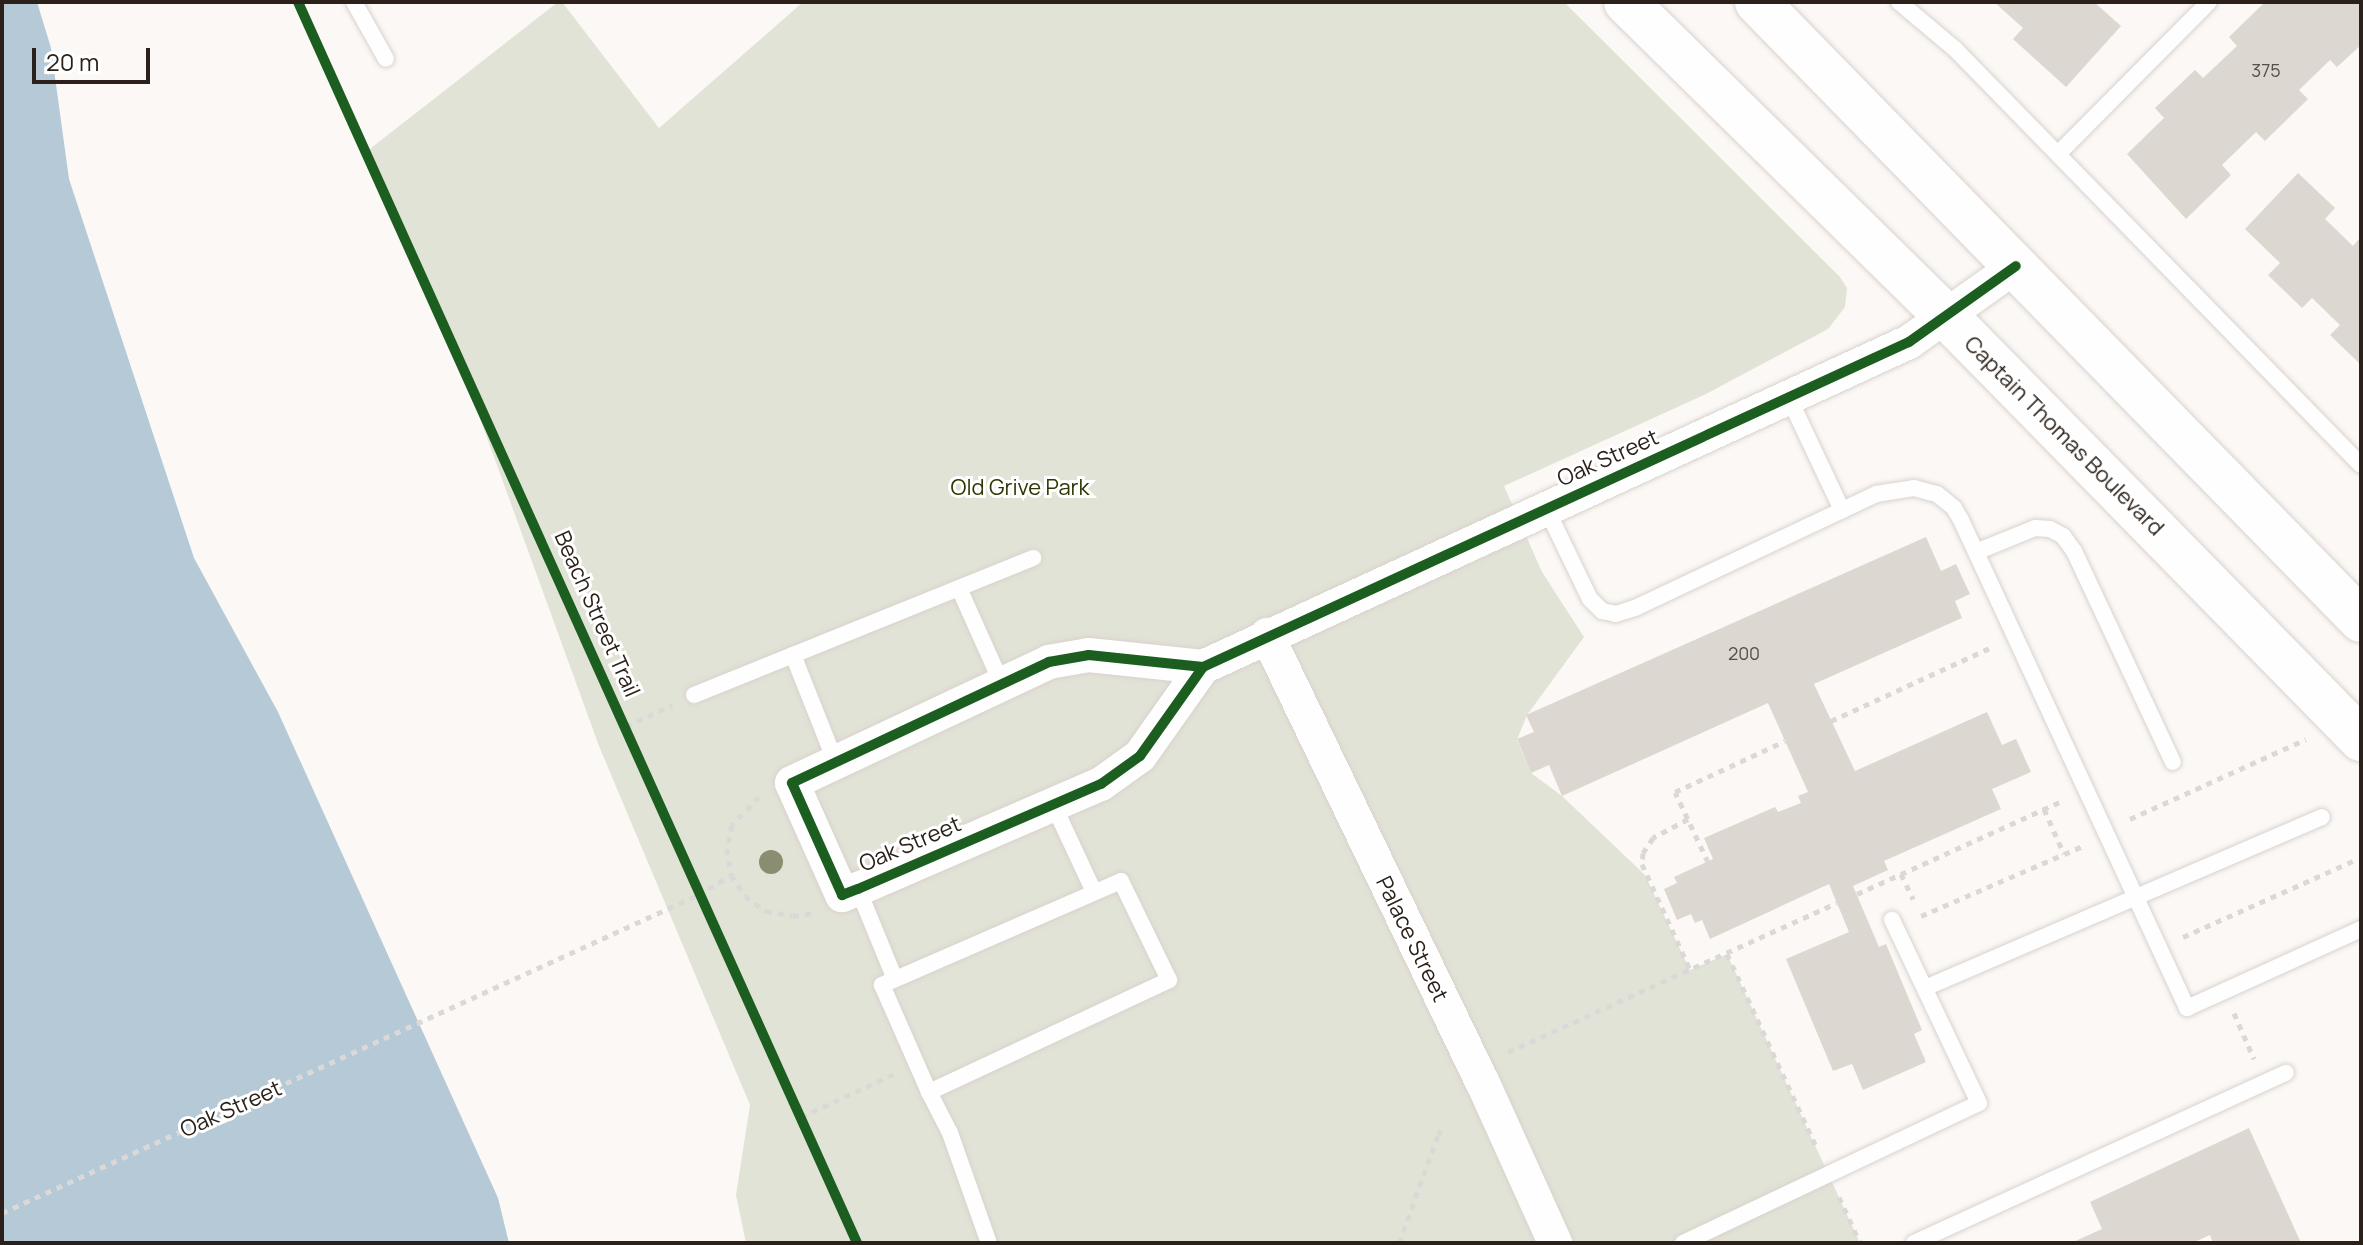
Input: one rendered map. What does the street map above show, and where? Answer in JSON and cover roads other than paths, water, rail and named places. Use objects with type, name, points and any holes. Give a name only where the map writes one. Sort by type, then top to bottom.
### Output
[{"type":"main road","name":"Captain Thomas Boulevard","points":[[1626,2],[1946,316],[2361,739]]},
{"type":"main road","points":[[1757,2],[2361,620]]},
{"type":"street","name":"Oak Street","points":[[1203,667],[1089,655],[1049,662],[792,783],[842,895],[858,889],[1101,784],[1140,756],[1203,667],[1909,342],[2016,266]]},
{"type":"street","name":"Palace Street","points":[[1267,635],[1482,1081],[1555,1243]]},
{"type":"lane","points":[[354,2],[386,59]]},
{"type":"lane","points":[[1899,2],[1955,49],[2361,465]]},
{"type":"lane","points":[[2058,154],[2209,2]]},
{"type":"lane","points":[[1789,398],[1842,510]]},
{"type":"lane","points":[[1546,508],[1590,599],[1609,614],[1635,608],[1842,510],[1889,491],[1925,490],[1954,508],[2187,1008],[2361,929]]},
{"type":"lane","points":[[1976,552],[2035,528],[2050,529],[2063,536],[2074,551],[2173,762]]},
{"type":"lane","points":[[694,695],[1033,558]]},
{"type":"lane","points":[[959,588],[1002,684]]},
{"type":"lane","points":[[793,655],[836,763]]},
{"type":"lane","points":[[1053,804],[1094,892]]},
{"type":"lane","points":[[1925,988],[2322,817]]},
{"type":"lane","points":[[929,1092],[1169,980],[1121,881],[882,985],[929,1092],[950,1133],[989,1243]]},
{"type":"lane","points":[[858,889],[895,979]]},
{"type":"lane","points":[[1683,1243],[1979,1103],[1892,920]]},
{"type":"lane","points":[[1914,1243],[2286,1073]]},
{"type":"water","points":[[2,2],[37,2],[51,48],[69,179],[194,558],[278,712],[498,1198],[509,1243],[2,1243]]},
{"type":"park label","name":"Old Grive Park","points":[[1020,488]]}]
